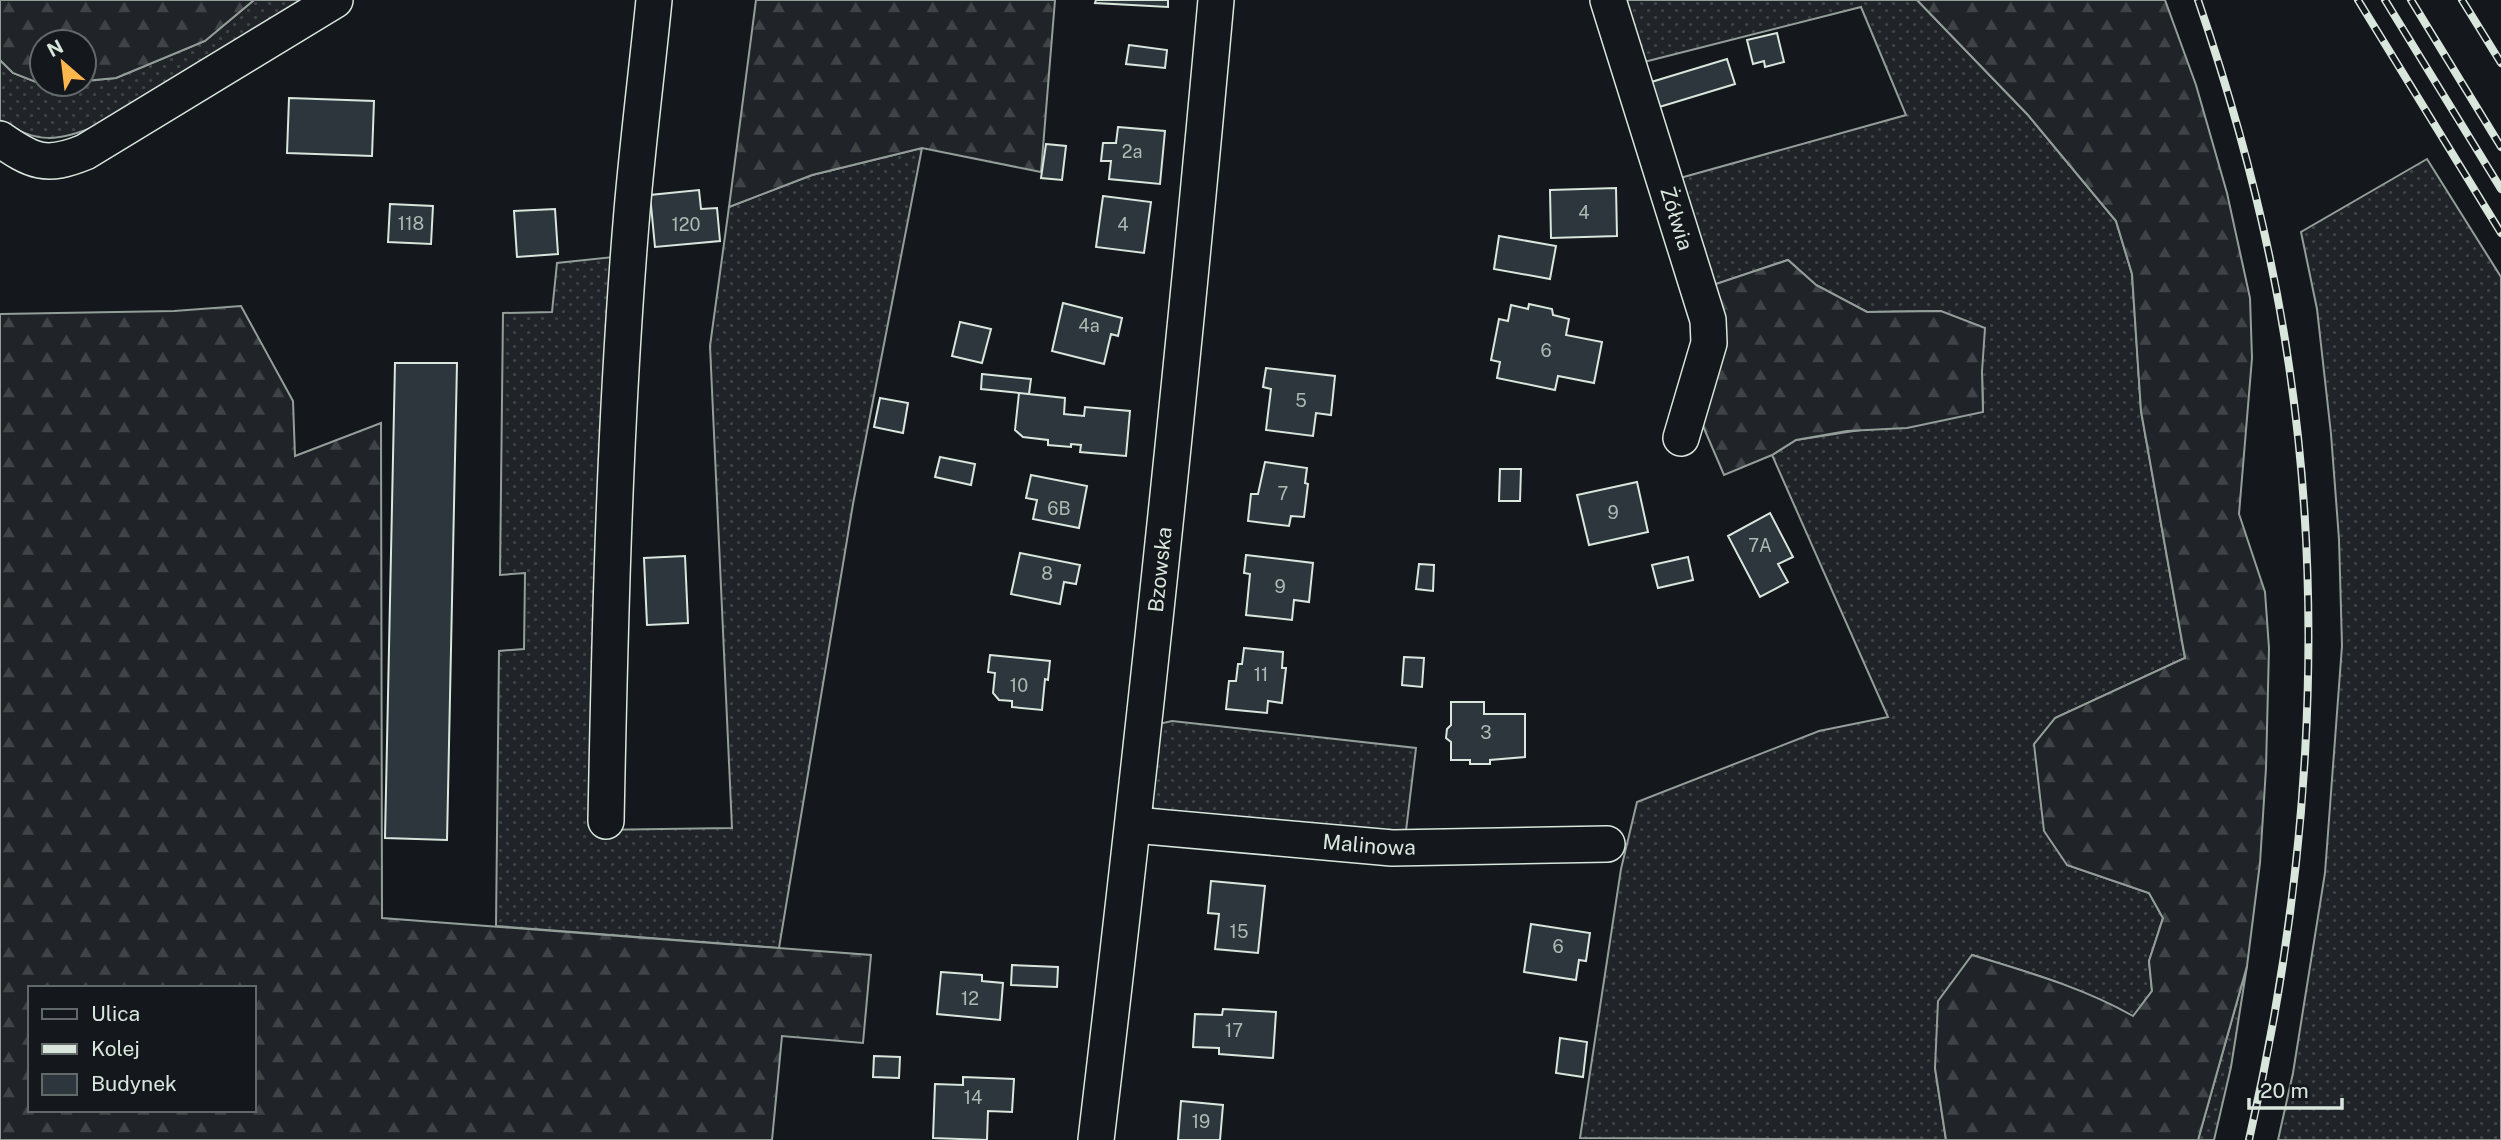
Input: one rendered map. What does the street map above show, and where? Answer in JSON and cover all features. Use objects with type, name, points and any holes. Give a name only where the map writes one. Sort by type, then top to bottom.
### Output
[{"type":"street","points":[[0,139],[30,159],[46,163],[67,160],[85,152],[335,0]]},
{"type":"street","points":[[606,821],[610,578],[621,377],[632,210],[654,0]]},
{"type":"street","name":"Bzowska","points":[[1096,1140],[1134,825],[1197,215],[1216,0]]},
{"type":"street","name":"Żółwia","points":[[1608,0],[1708,320],[1709,343],[1681,438]]},
{"type":"street","name":"Malinowa","points":[[1134,825],[1392,848],[1607,844]]},
{"type":"green space","points":[[0,0],[254,0],[205,41],[116,78],[98,80],[98,28],[28,28],[28,79],[13,73],[0,60]]},
{"type":"green space","points":[[254,0],[312,0],[99,125],[48,138],[26,134],[0,120],[0,60],[13,73],[28,79],[28,98],[98,98],[98,80],[116,78],[205,41]]},
{"type":"green space","points":[[756,0],[1055,0],[1041,172],[922,148],[812,175],[729,207]]},
{"type":"green space","points":[[1619,0],[1917,0],[2028,115],[2116,221],[2132,274],[2141,411],[2185,658],[2055,718],[2067,865],[2149,893],[2163,918],[2149,961],[2152,991],[2133,1017],[2074,989],[1972,955],[1935,1068],[1946,1140],[1580,1138],[1621,869],[1637,802],[1819,731],[1888,717],[1772,455],[1796,440],[1983,411],[1982,372],[1941,311],[1867,312],[1816,285],[1788,260],[1710,286],[1673,180],[1906,115],[1861,7],[1640,63]]},
{"type":"green space","points":[[1917,0],[2165,0],[2196,85],[2227,193],[2250,298],[2252,358],[2239,514],[2265,592],[2269,648],[2266,768],[2260,863],[2247,966],[2198,1140],[1946,1140],[1935,1068],[1938,1001],[1972,955],[2074,988],[2133,1016],[2152,991],[2149,961],[2163,918],[2149,893],[2067,865],[2044,831],[2034,744],[2055,718],[2185,658],[2141,411],[2132,274],[2116,221],[2028,115]]},
{"type":"green space","points":[[922,148],[853,504],[779,948],[496,926],[499,651],[524,649],[525,573],[500,575],[503,313],[552,312],[557,263],[613,257],[594,602],[593,830],[732,828],[710,346],[729,207],[812,175]]},
{"type":"green space","points":[[2427,159],[2501,277],[2501,1140],[2278,1140],[2293,1073],[2325,873],[2342,646],[2339,539],[2331,434],[2317,309],[2301,232]]},
{"type":"green space","points":[[1788,260],[1816,285],[1867,312],[1941,311],[1985,328],[1983,412],[1907,428],[1847,431],[1796,440],[1772,455],[1724,475],[1703,426],[1703,411],[1719,367],[1726,330],[1710,286]]},
{"type":"green space","points":[[241,306],[293,401],[295,456],[381,423],[382,918],[871,955],[863,1043],[782,1036],[772,1140],[0,1140],[0,314],[174,311]]},
{"type":"green space","points":[[1172,721],[1416,748],[1405,839],[1154,810],[1147,793],[1154,725]]},
{"type":"green space","points":[[2247,966],[2231,1067],[2214,1140],[2198,1140]]},
{"type":"building","points":[[1096,0],[1168,0],[1168,7],[1095,3]]},
{"type":"building","points":[[1777,33],[1784,62],[1765,67],[1764,61],[1753,64],[1747,40]]},
{"type":"building","points":[[1129,45],[1167,50],[1165,68],[1126,64]]},
{"type":"building","points":[[1727,59],[1735,84],[1656,108],[1648,83]]},
{"type":"building","points":[[289,98],[374,101],[372,156],[287,153]]},
{"type":"building","points":[[1118,127],[1165,131],[1160,184],[1109,179],[1111,161],[1101,161],[1103,143],[1116,143]]},
{"type":"building","points":[[1046,144],[1066,146],[1062,180],[1041,178]]},
{"type":"building","points":[[1616,188],[1617,236],[1551,238],[1550,190]]},
{"type":"building","points":[[699,190],[701,209],[717,208],[720,241],[655,247],[650,195]]},
{"type":"building","points":[[1103,196],[1151,202],[1144,253],[1096,247]]},
{"type":"building","points":[[390,204],[433,206],[431,244],[388,242]]},
{"type":"building","points":[[555,209],[558,254],[517,257],[514,211]]},
{"type":"building","points":[[1499,236],[1556,246],[1550,279],[1494,269]]},
{"type":"building","points":[[1063,303],[1122,318],[1118,336],[1111,334],[1104,364],[1052,351]]},
{"type":"building","points":[[1529,304],[1552,309],[1553,315],[1569,319],[1566,335],[1602,342],[1594,383],[1558,376],[1555,390],[1497,378],[1500,362],[1491,360],[1499,319],[1508,321],[1511,305],[1528,309]]},
{"type":"building","points":[[960,322],[991,329],[982,363],[952,356]]},
{"type":"building","points":[[395,363],[457,363],[447,840],[385,838]]},
{"type":"building","points":[[1266,368],[1335,376],[1331,415],[1316,413],[1313,436],[1266,430],[1271,389],[1263,387]]},
{"type":"building","points":[[982,374],[1031,379],[1029,394],[981,389]]},
{"type":"building","points":[[1019,393],[1065,398],[1064,414],[1084,416],[1085,407],[1130,411],[1126,456],[1080,452],[1081,445],[1048,445],[1048,440],[1023,437],[1015,430]]},
{"type":"building","points":[[880,398],[908,403],[903,433],[874,427]]},
{"type":"building","points":[[940,457],[975,464],[971,485],[935,477]]},
{"type":"building","points":[[1265,462],[1307,468],[1304,517],[1291,516],[1289,526],[1248,521],[1251,494],[1258,494]]},
{"type":"building","points":[[1500,469],[1521,469],[1520,501],[1499,501]]},
{"type":"building","points":[[1031,475],[1087,486],[1079,528],[1033,519],[1037,500],[1026,498]]},
{"type":"building","points":[[1637,482],[1648,532],[1589,545],[1577,495]]},
{"type":"building","points":[[1770,513],[1793,557],[1778,564],[1788,582],[1760,597],[1728,536]]},
{"type":"building","points":[[1020,553],[1080,565],[1076,584],[1064,582],[1060,604],[1011,594]]},
{"type":"building","points":[[1246,555],[1313,563],[1309,602],[1294,600],[1292,620],[1246,615],[1250,574],[1244,573]]},
{"type":"building","points":[[685,556],[688,623],[647,625],[644,558]]},
{"type":"building","points":[[1688,557],[1693,580],[1658,588],[1652,565]]},
{"type":"building","points":[[1419,564],[1434,565],[1433,591],[1416,589]]},
{"type":"building","points":[[1244,648],[1283,652],[1282,668],[1286,668],[1282,703],[1268,701],[1267,713],[1226,709],[1229,681],[1236,681]]},
{"type":"building","points":[[990,655],[1050,661],[1042,710],[1012,707],[1012,701],[999,700],[993,693],[995,673],[988,672]]},
{"type":"building","points":[[1404,657],[1424,658],[1422,687],[1402,685]]},
{"type":"building","points":[[1451,702],[1484,702],[1484,714],[1525,714],[1525,757],[1490,760],[1490,764],[1451,760],[1451,742],[1446,738],[1447,729],[1451,725]]},
{"type":"building","points":[[1211,881],[1265,886],[1258,953],[1215,949],[1219,914],[1208,913]]},
{"type":"building","points":[[1531,924],[1590,933],[1586,961],[1579,960],[1576,980],[1524,972]]},
{"type":"building","points":[[1012,965],[1058,967],[1057,987],[1011,985]]},
{"type":"building","points":[[941,972],[982,975],[982,981],[1003,983],[1000,1020],[937,1014]]},
{"type":"building","points":[[1223,1009],[1276,1012],[1273,1058],[1219,1054],[1219,1048],[1193,1047],[1195,1014],[1222,1015]]},
{"type":"building","points":[[1560,1038],[1587,1042],[1583,1077],[1556,1073]]},
{"type":"building","points":[[874,1056],[900,1057],[899,1078],[873,1077]]},
{"type":"building","points":[[963,1077],[1014,1079],[1012,1112],[988,1111],[987,1140],[933,1138],[935,1084],[963,1085]]},
{"type":"building","points":[[1181,1101],[1223,1105],[1220,1140],[1178,1140]]},
{"type":"railway","points":[[2198,0],[2252,181],[2282,319],[2301,462],[2307,560],[2305,754],[2297,852],[2285,949],[2249,1140]]},
{"type":"railway","points":[[2358,0],[2501,233]]},
{"type":"railway","points":[[2385,0],[2501,189]]},
{"type":"railway","points":[[2411,0],[2501,147]]},
{"type":"railway","points":[[2462,0],[2501,63]]}]
